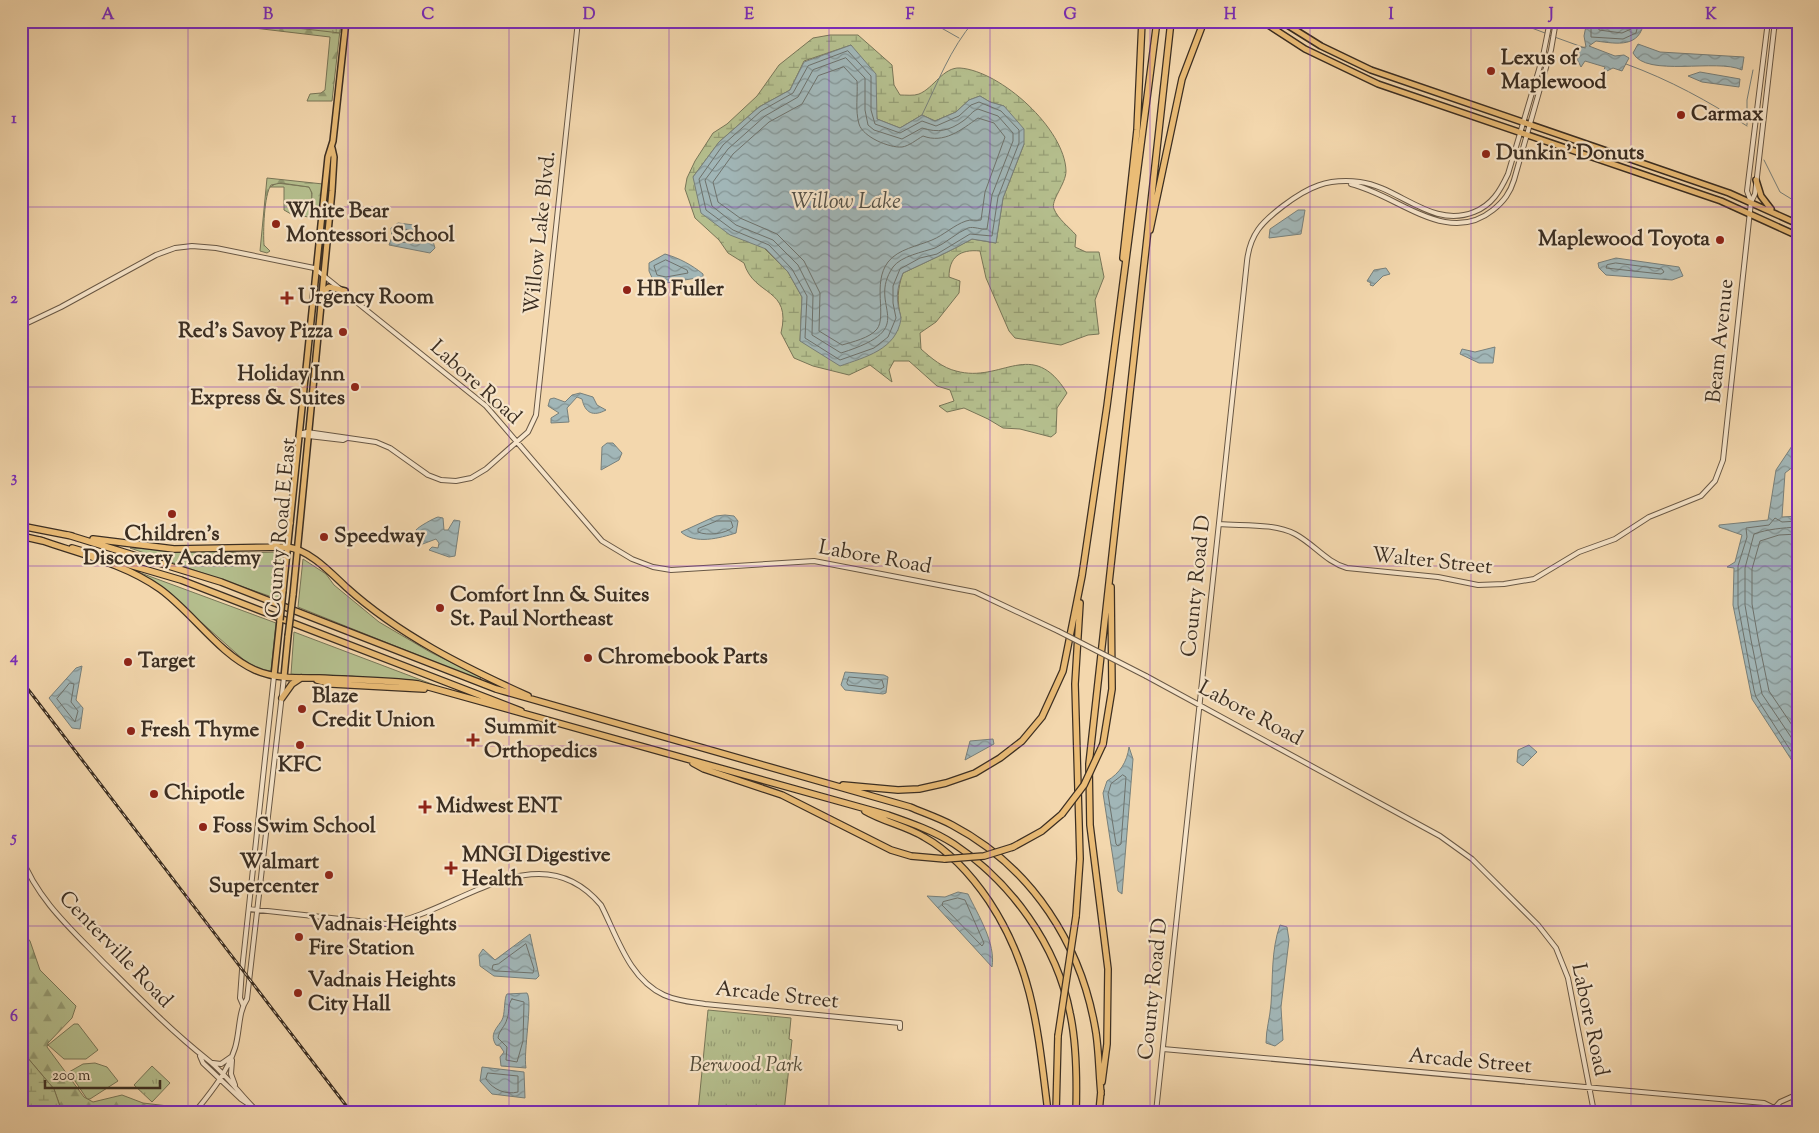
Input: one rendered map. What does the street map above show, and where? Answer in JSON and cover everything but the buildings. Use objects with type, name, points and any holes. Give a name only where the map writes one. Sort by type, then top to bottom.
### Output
[{"type":"highway","points":[[1116,343],[1137,130],[1142,21]]},
{"type":"highway","points":[[828,784],[898,790],[946,783],[975,773],[1022,741],[1042,717],[1063,671],[1082,576],[1116,343],[1157,21]]},
{"type":"highway","points":[[1099,1112],[1107,1044],[1108,970],[1090,825],[1089,764],[1171,21]]},
{"type":"highway","points":[[1146,244],[1182,79],[1204,22]]},
{"type":"highway","points":[[272,547],[284,537],[290,523]]},
{"type":"highway","points":[[21,526],[68,535],[174,549],[287,547],[298,550],[320,564],[364,603],[406,633],[476,672],[549,705]]},
{"type":"highway","points":[[68,535],[221,582],[496,689],[910,807],[952,825],[988,848],[1015,870],[1041,899],[1061,929],[1076,960],[1085,987],[1096,1033],[1101,1094]]},
{"type":"highway","points":[[21,536],[116,560],[181,580],[561,725]]},
{"type":"highway","points":[[40,540],[123,569],[149,581],[179,604],[236,659],[254,670],[274,676],[394,681],[436,689],[857,806],[920,826],[953,843],[984,866],[1013,897],[1036,931],[1054,963],[1070,1012],[1076,1061],[1076,1112]]},
{"type":"highway","points":[[685,758],[704,769],[782,795],[891,850],[911,856],[945,859],[984,856],[1013,846],[1042,831],[1062,814],[1084,786],[1104,744],[1110,714],[1113,668],[1110,572]]},
{"type":"highway","points":[[1056,1112],[1058,1036],[1076,916],[1080,859],[1075,684],[1082,576]]},
{"type":"highway","points":[[282,698],[292,684],[303,678]]},
{"type":"highway","points":[[857,806],[924,837],[946,852],[970,875],[1002,921],[1019,956],[1034,1011],[1048,1112]]},
{"type":"main road","name":"County Road E East","points":[[284,677],[298,550],[307,434],[334,158],[332,148],[346,21]]},
{"type":"main road","points":[[1262,21],[1305,49],[1364,78],[1750,212],[1798,236]]},
{"type":"main road","points":[[1281,21],[1321,46],[1371,70],[1751,202],[1798,224]]},
{"type":"main road","name":"County Road E East","points":[[274,676],[328,157],[332,148]]},
{"type":"main road","points":[[1756,180],[1761,196],[1773,211]]},
{"type":"main road","points":[[320,297],[322,291],[328,288],[345,291]]},
{"type":"street","name":"Willow Lake Blvd.","points":[[299,434],[343,436],[383,444],[428,475],[449,481],[464,480],[477,475],[532,427],[536,415],[578,21]]},
{"type":"street","points":[[1345,183],[1371,185],[1429,212],[1445,216],[1468,214],[1491,202],[1501,190],[1520,133],[1543,56],[1550,21]]},
{"type":"street","points":[[1345,183],[1370,189],[1437,221],[1456,224],[1475,221],[1502,203],[1510,192],[1531,124],[1551,50],[1556,21]]},
{"type":"street","name":"Beam Avenue","points":[[1751,202],[1747,191],[1768,21]]},
{"type":"street","name":"Beam Avenue","points":[[1715,481],[1723,460],[1751,202],[1755,194],[1775,21]]},
{"type":"street","name":"County Road D","points":[[1156,1112],[1248,256],[1252,238],[1265,219],[1311,187],[1327,182],[1345,183]]},
{"type":"street","name":"Labore Road","points":[[21,326],[57,309],[156,255],[175,248],[213,247],[316,269],[486,406],[602,541],[632,559],[653,567],[688,570],[814,560],[975,592],[1058,631],[1199,704],[1440,836],[1472,859],[1538,925],[1560,957],[1568,978],[1594,1112]]},
{"type":"street","name":"Walter Street","points":[[1219,524],[1288,531],[1301,537],[1334,563],[1347,568],[1438,577],[1478,585],[1499,585],[1526,582],[1540,577],[1572,556],[1615,539],[1649,517],[1695,499],[1715,481]]},
{"type":"street","name":"County Road E East","points":[[243,1005],[240,998],[274,676]]},
{"type":"street","name":"County Road E East","points":[[243,1005],[247,999],[284,677]]},
{"type":"street","name":"Centerville Road","points":[[21,856],[33,882],[53,910],[140,999],[236,1087],[249,1104]]},
{"type":"street","name":"Arcade Street","points":[[257,910],[386,924],[407,920],[507,878],[534,872],[548,873],[572,880],[593,896],[601,905],[629,961],[650,987],[664,996],[679,1000],[900,1023],[900,1028]]},
{"type":"street","points":[[249,909],[257,910]]},
{"type":"street","points":[[236,1087],[231,1074],[243,1005]]},
{"type":"street","name":"Arcade Street","points":[[1163,1049],[1764,1103],[1772,1110]]},
{"type":"street","name":"Centerville Road","points":[[200,1056],[202,1063],[258,1112]]},
{"type":"street","points":[[210,1062],[221,1064],[233,1056]]},
{"type":"street","points":[[195,1112],[220,1080],[233,1056]]},
{"type":"street","points":[[1772,1110],[1780,1102],[1798,1094]]},
{"type":"green space","points":[[231,21],[341,21],[332,101],[307,101],[310,94],[321,93],[325,90],[330,37],[237,26],[232,25]]},
{"type":"green space","points":[[236,21],[341,21],[340,33]]},
{"type":"green space","points":[[830,35],[858,35],[892,65],[894,85],[900,95],[919,94],[944,74],[954,69],[960,68],[976,72],[994,79],[1028,105],[1055,138],[1063,155],[1066,171],[1064,181],[1054,202],[1054,209],[1061,220],[1076,235],[1075,247],[1086,252],[1099,252],[1104,277],[1095,300],[1099,334],[1088,335],[1061,345],[1015,338],[1009,331],[986,278],[980,251],[967,251],[954,259],[951,264],[949,277],[960,281],[959,293],[936,322],[920,333],[921,349],[951,370],[973,373],[988,372],[1029,364],[1041,367],[1054,376],[1067,393],[1057,408],[1056,433],[1051,437],[1020,429],[1003,428],[964,408],[947,412],[939,406],[954,401],[950,390],[937,386],[909,361],[894,361],[889,370],[892,382],[870,365],[849,375],[813,366],[794,358],[781,333],[783,318],[781,307],[777,300],[756,282],[749,274],[744,263],[728,253],[719,240],[695,218],[685,189],[687,178],[695,161],[713,133],[727,124],[757,96],[779,65],[813,38]],"holes":[[[851,45],[876,110],[877,119],[900,128],[922,115],[935,121],[956,112],[969,100],[980,96],[990,102],[1004,106],[1024,144],[1003,198],[996,243],[972,239],[903,273],[898,296],[901,318],[800,341],[802,297],[788,272],[693,177],[719,142],[759,107],[790,90],[804,61]]]},
{"type":"green space","points":[[267,178],[323,184],[319,215],[316,218],[311,214],[312,193],[309,187],[281,183],[271,185],[265,205],[264,245],[270,251],[267,253],[260,251]]},
{"type":"green space","points":[[277,183],[309,187],[312,194],[312,214],[314,218],[291,214],[284,210],[284,187],[270,187]]},
{"type":"green space","points":[[130,548],[243,553],[280,552],[283,556],[278,599]]},
{"type":"green space","points":[[303,559],[326,574],[334,585],[379,622],[430,652],[481,677],[480,680],[298,607]]},
{"type":"green space","points":[[138,572],[276,623],[271,671],[259,669],[245,661],[157,583]]},
{"type":"green space","points":[[294,632],[437,687],[352,676],[291,674]]},
{"type":"green space","points":[[21,930],[30,941],[40,970],[76,1006],[72,1018],[48,1043],[47,1047],[84,1097],[93,1102],[122,1095],[143,1103],[168,1106],[182,1112],[62,1112],[54,1089],[21,1050]]},
{"type":"green space","name":"Berwood Park","points":[[708,1010],[791,1018],[789,1039],[792,1040],[784,1112],[698,1112]]},
{"type":"green space","points":[[74,1024],[78,1024],[98,1050],[86,1059],[64,1059],[48,1045]]},
{"type":"green space","points":[[21,1050],[54,1089],[62,1112],[21,1112]]},
{"type":"green space","points":[[95,1063],[107,1067],[118,1081],[90,1099],[87,1099],[69,1072],[83,1064]]},
{"type":"green space","points":[[152,1066],[170,1083],[152,1102],[134,1085]]},
{"type":"water","points":[[1587,21],[1644,21],[1642,30],[1633,40],[1620,43],[1596,41],[1589,46],[1615,56],[1624,55],[1629,58],[1622,71],[1613,68],[1603,73],[1605,67],[1585,61],[1581,67],[1577,59],[1576,48],[1586,47],[1584,36]]},
{"type":"water","points":[[1638,44],[1660,52],[1744,57],[1742,70],[1716,66],[1652,65],[1640,60],[1633,53]]},
{"type":"water","name":"Willow Lake","points":[[851,45],[876,74],[877,119],[900,128],[922,115],[935,121],[956,112],[969,100],[980,96],[990,102],[1004,106],[1024,129],[1024,144],[1003,198],[996,243],[972,239],[903,273],[897,296],[901,319],[898,330],[893,338],[878,351],[840,366],[800,341],[802,297],[788,272],[766,249],[730,235],[701,213],[693,177],[719,142],[759,107],[790,90],[804,62]]},
{"type":"water","points":[[1700,72],[1740,79],[1739,87],[1702,82],[1688,76]]},
{"type":"water","points":[[1298,210],[1305,210],[1301,234],[1269,238],[1270,229]]},
{"type":"water","points":[[398,223],[414,225],[419,236],[432,238],[435,248],[430,253],[389,245],[392,237],[391,228]]},
{"type":"water","points":[[665,254],[690,265],[703,274],[703,277],[666,283],[653,280],[649,271],[649,263]]},
{"type":"water","points":[[1616,258],[1679,267],[1683,276],[1672,280],[1606,275],[1599,268],[1598,263]]},
{"type":"water","points":[[1386,268],[1390,274],[1383,276],[1373,286],[1370,285],[1371,283],[1367,281],[1374,270]]},
{"type":"water","points":[[1495,347],[1493,363],[1479,363],[1460,354],[1462,349],[1475,352]]},
{"type":"water","points":[[580,393],[593,397],[597,405],[606,410],[597,413],[590,412],[585,408],[582,399],[577,397],[567,408],[569,422],[551,423],[551,418],[559,413],[548,406],[550,399],[554,398],[565,402],[572,395]]},
{"type":"water","points":[[1798,437],[1798,463],[1785,473],[1782,517],[1798,516],[1798,770],[1752,699],[1733,605],[1734,568],[1727,567],[1735,562],[1742,535],[1719,527],[1719,525],[1768,520],[1776,470]]},
{"type":"water","points":[[607,443],[613,443],[622,453],[619,460],[601,470],[602,447]]},
{"type":"water","points":[[716,516],[734,516],[738,521],[736,533],[700,539],[687,536],[681,532]]},
{"type":"water","points":[[438,517],[443,518],[444,530],[448,530],[454,520],[460,521],[455,556],[449,557],[429,550],[432,547],[438,548],[439,543],[436,539],[420,545],[416,530]]},
{"type":"water","points":[[82,666],[76,700],[83,708],[80,729],[72,728],[49,698],[76,668]]},
{"type":"water","points":[[845,672],[884,675],[888,677],[886,693],[845,690],[841,685]]},
{"type":"water","points":[[993,739],[994,744],[965,760],[970,741]]},
{"type":"water","points":[[1529,745],[1537,752],[1523,766],[1517,762],[1518,750]]},
{"type":"water","points":[[1129,747],[1133,759],[1122,894],[1118,891],[1103,793],[1107,781],[1122,767],[1127,758]]},
{"type":"water","points":[[958,892],[968,894],[981,920],[989,939],[993,958],[992,967],[927,896],[945,897]]},
{"type":"water","points":[[1280,925],[1287,927],[1289,940],[1281,1007],[1283,1040],[1275,1046],[1266,1043],[1266,1038],[1271,1004],[1274,954]]},
{"type":"water","points":[[530,934],[539,976],[536,979],[494,976],[480,966],[479,955],[483,949],[495,960]]},
{"type":"water","points":[[527,993],[529,1006],[526,1068],[501,1066],[500,1057],[504,1052],[500,1046],[496,1045],[493,1038],[503,1018],[506,996],[507,994]]},
{"type":"water","points":[[482,1067],[524,1072],[525,1098],[492,1094],[480,1081]]},
{"type":"waterway","points":[[929,21],[959,38]]},
{"type":"waterway","points":[[922,115],[951,54],[974,21]]},
{"type":"waterway","points":[[1513,21],[1545,33]]},
{"type":"waterway","points":[[1778,29],[1781,21]]},
{"type":"waterway","points":[[1549,35],[1585,48]]},
{"type":"waterway","points":[[1626,64],[1688,92],[1747,126]]},
{"type":"waterway","points":[[1747,125],[1747,100],[1753,70]]},
{"type":"waterway","points":[[1764,160],[1780,192],[1798,203]]},
{"type":"railway","points":[[21,680],[351,1112]]},
{"type":"place","name":"Lexus of Maplewood","points":[[1491,71]]},
{"type":"place","name":"Carmax","points":[[1681,115]]},
{"type":"place","name":"Dunkin’ Donuts","points":[[1486,154]]},
{"type":"place","name":"White Bear Montessori School","points":[[276,224]]},
{"type":"place","name":"Maplewood Toyota","points":[[1720,240]]},
{"type":"place","name":"HB Fuller","points":[[627,290]]},
{"type":"place","name":"Urgency Room","points":[[287,298]]},
{"type":"place","name":"Red's Savoy Pizza","points":[[343,332]]},
{"type":"place","name":"Holiday Inn Express & Suites","points":[[355,387]]},
{"type":"place","name":"Children's Discovery Academy","points":[[172,514]]},
{"type":"place","name":"Speedway","points":[[324,537]]},
{"type":"place","name":"Comfort Inn & Suites St. Paul Northeast","points":[[440,608]]},
{"type":"place","name":"Chromebook Parts","points":[[588,658]]},
{"type":"place","name":"Target","points":[[128,662]]},
{"type":"place","name":"Blaze Credit Union","points":[[302,709]]},
{"type":"place","name":"Fresh Thyme","points":[[131,731]]},
{"type":"place","name":"Summit Orthopedics","points":[[473,740]]},
{"type":"place","name":"KFC","points":[[300,745]]},
{"type":"place","name":"Chipotle","points":[[154,794]]},
{"type":"place","name":"Midwest ENT","points":[[425,807]]},
{"type":"place","name":"Foss Swim School","points":[[203,827]]},
{"type":"place","name":"MNGI Digestive Health","points":[[451,868]]},
{"type":"place","name":"Walmart Supercenter","points":[[329,875]]},
{"type":"place","name":"Vadnais Heights Fire Station","points":[[299,937]]},
{"type":"place","name":"Vadnais Heights City Hall","points":[[298,993]]}]
